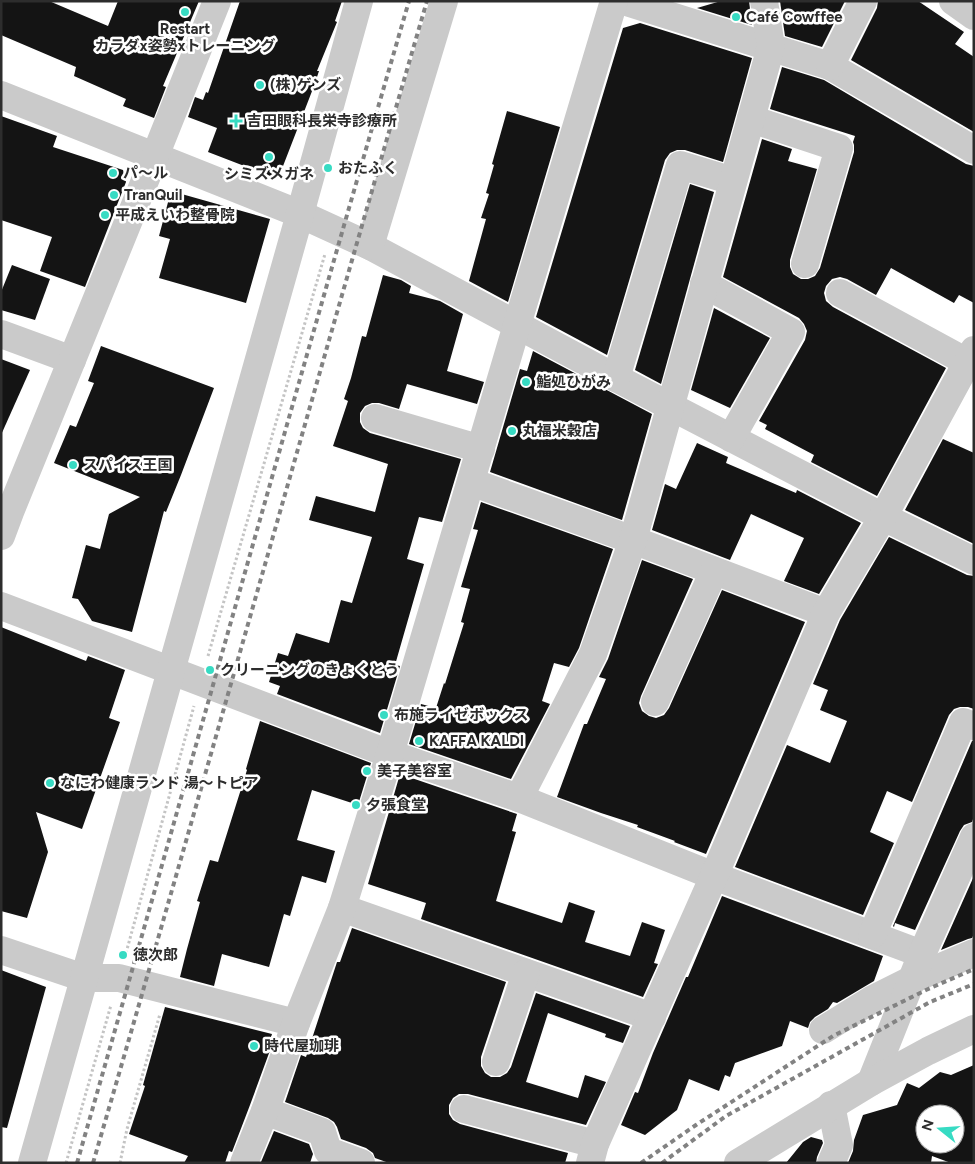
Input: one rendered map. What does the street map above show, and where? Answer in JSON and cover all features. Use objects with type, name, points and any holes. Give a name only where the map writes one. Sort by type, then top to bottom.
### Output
[{"type":"street","points":[[1,536],[217,1]]},
{"type":"street","points":[[32,1163],[359,1]]},
{"type":"street","points":[[370,246],[444,1]]},
{"type":"street","points":[[244,1163],[265,1111],[296,1023],[342,908],[390,754],[614,1]]},
{"type":"street","points":[[623,1],[830,66],[974,150]]},
{"type":"street","points":[[519,798],[593,654],[633,540],[771,47],[764,1]]},
{"type":"street","points":[[830,66],[864,1]]},
{"type":"street","points":[[953,1],[974,16]]},
{"type":"street","points":[[1,95],[300,214],[370,246],[731,438],[883,517],[974,561]]},
{"type":"street","points":[[751,119],[839,148],[805,264]]},
{"type":"street","points":[[616,378],[680,165],[733,181]]},
{"type":"street","points":[[704,284],[791,332],[731,438]]},
{"type":"street","points":[[464,1109],[593,1153],[826,613],[883,517],[971,356],[840,293]]},
{"type":"street","points":[[1,334],[72,360]]},
{"type":"street","points":[[375,418],[481,449]]},
{"type":"street","points":[[471,482],[633,540],[826,613]]},
{"type":"street","points":[[655,702],[714,571]]},
{"type":"street","points":[[1,606],[390,754],[519,798],[714,876],[872,935],[918,967]]},
{"type":"street","points":[[872,935],[963,722],[974,726]]},
{"type":"street","points":[[871,1082],[974,837]]},
{"type":"street","points":[[342,908],[652,1016]]},
{"type":"street","points":[[1,950],[84,978],[119,978],[296,1023]]},
{"type":"street","points":[[823,1030],[873,999],[918,967],[974,953]]},
{"type":"street","points":[[496,1062],[526,972]]},
{"type":"street","points":[[738,1163],[871,1082],[928,1050],[974,1029]]},
{"type":"street","points":[[831,1106],[839,1145],[831,1163]]},
{"type":"street","points":[[265,1111],[322,1132],[328,1151],[362,1163]]},
{"type":"path","points":[[66,1163],[200,682],[332,228]]},
{"type":"path","points":[[120,1163],[127,1129],[167,990]]},
{"type":"building","points":[[1,1],[49,1],[108,26],[118,1],[199,1],[163,86],[166,87],[154,118],[123,106],[126,99],[74,76],[76,67],[1,35]]},
{"type":"building","points":[[240,1],[342,1],[335,21],[337,22],[317,71],[319,71],[314,86],[278,179],[208,152],[217,128],[188,117],[195,97],[203,100],[206,92],[208,93]]},
{"type":"building","points":[[721,1],[749,1],[752,25],[697,8]]},
{"type":"building","points":[[780,1],[845,1],[822,47],[785,36]]},
{"type":"building","points":[[878,1],[918,1],[964,32],[955,44],[974,57],[974,132],[851,60],[877,8]]},
{"type":"building","points":[[640,23],[752,58],[723,162],[685,150],[677,150],[670,153],[665,160],[607,355],[536,317],[623,28]]},
{"type":"building","points":[[782,67],[824,80],[966,164],[974,166],[974,303],[959,295],[954,303],[891,268],[876,295],[840,277],[832,279],[826,286],[824,293],[826,301],[833,307],[946,368],[877,496],[811,462],[814,455],[765,429],[767,425],[759,421],[805,340],[807,331],[799,318],[723,277],[762,139],[792,149],[788,161],[817,169],[790,260],[793,274],[801,279],[815,276],[820,268],[854,152],[853,142],[855,136],[770,109]]},
{"type":"building","points":[[507,111],[560,127],[508,302],[469,281],[486,219],[481,218],[489,194],[486,193],[494,165],[492,164]]},
{"type":"building","points":[[1,116],[57,136],[53,147],[123,170],[126,182],[85,287],[40,271],[52,237],[1,220]]},
{"type":"building","points":[[690,184],[714,192],[661,384],[635,370]]},
{"type":"building","points":[[171,191],[270,219],[246,303],[159,278],[170,239],[159,236]]},
{"type":"building","points":[[12,265],[50,279],[35,320],[1,310],[1,292]]},
{"type":"building","points":[[383,275],[401,280],[411,286],[409,293],[440,301],[463,314],[447,371],[484,382],[477,404],[407,384],[399,409],[379,403],[372,403],[365,406],[360,413],[360,422],[363,428],[370,433],[461,459],[442,522],[419,517],[407,559],[424,564],[395,665],[400,666],[380,733],[277,694],[280,686],[269,682],[278,653],[288,656],[296,633],[329,643],[341,600],[352,603],[372,537],[309,520],[316,496],[375,512],[388,464],[333,446],[348,401],[344,399],[362,336],[366,337]]},
{"type":"building","points":[[714,308],[770,338],[730,408],[691,390]]},
{"type":"building","points":[[101,346],[214,388],[166,512],[164,511],[132,632],[92,621],[78,599],[72,598],[86,545],[100,549],[109,514],[140,497],[54,463],[70,425],[76,427],[94,383],[88,381]]},
{"type":"building","points":[[533,351],[652,414],[622,520],[490,472],[520,369],[527,371]]},
{"type":"building","points":[[1,359],[30,370],[1,435]]},
{"type":"building","points":[[943,439],[974,453],[974,544],[905,510]]},
{"type":"building","points":[[697,443],[728,457],[726,463],[796,493],[797,490],[861,523],[819,594],[784,581],[804,538],[751,514],[730,560],[652,530],[665,484],[676,489]]},
{"type":"building","points":[[481,502],[613,549],[579,648],[569,667],[554,663],[542,701],[550,704],[511,779],[409,744],[421,704],[436,708],[464,623],[461,622],[470,589],[461,587],[478,530],[473,529]]},
{"type":"building","points":[[889,537],[967,575],[974,576],[974,709],[960,707],[954,709],[949,715],[912,802],[887,791],[870,832],[894,843],[863,915],[735,867],[787,745],[830,763],[847,721],[820,710],[828,690],[813,684],[840,620]]},
{"type":"building","points":[[642,560],[693,579],[641,696],[639,703],[642,711],[649,716],[656,718],[664,715],[669,708],[722,590],[805,622],[706,854],[637,827],[638,825],[557,797],[584,724],[587,724],[606,679],[599,677],[608,659]]},
{"type":"building","points":[[1,627],[86,661],[88,656],[125,670],[109,718],[120,722],[82,829],[36,812],[48,852],[27,918],[1,911]]},
{"type":"building","points":[[260,721],[371,763],[358,805],[312,790],[297,840],[335,851],[326,883],[302,876],[290,916],[284,914],[269,967],[222,954],[214,986],[180,977],[200,902],[197,901],[210,860],[218,862],[247,770]]},
{"type":"building","points":[[972,741],[974,741],[974,816],[972,822],[964,825],[960,831],[915,930],[895,923],[894,927],[893,926]]},
{"type":"building","points":[[400,774],[517,814],[512,831],[516,832],[496,901],[562,923],[569,902],[595,911],[585,942],[630,956],[642,922],[665,930],[654,963],[658,964],[643,997],[421,919],[426,903],[368,884]]},
{"type":"building","points":[[974,876],[974,934],[972,938],[941,950]]},
{"type":"building","points":[[722,896],[883,956],[874,981],[837,1003],[833,1002],[828,1009],[810,1022],[808,1028],[790,1021],[782,1046],[735,1063],[730,1077],[725,1075],[719,1091],[689,1079],[677,1110],[645,1135],[621,1125],[635,1092],[638,1093],[653,1053]]},
{"type":"building","points":[[352,928],[506,982],[481,1057],[481,1066],[485,1073],[491,1077],[500,1077],[507,1073],[511,1067],[536,993],[630,1026],[623,1043],[605,1037],[606,1034],[548,1013],[526,1082],[578,1098],[585,1075],[606,1082],[586,1125],[468,1094],[459,1094],[453,1098],[449,1105],[449,1114],[453,1120],[460,1124],[568,1153],[565,1163],[389,1163],[375,1158],[373,1153],[366,1148],[341,1139],[334,1122],[328,1118],[285,1102],[301,1055],[306,1057],[337,962],[340,962]]},
{"type":"building","points":[[1,970],[46,987],[7,1128],[1,1127]]},
{"type":"building","points":[[165,1007],[272,1034],[269,1044],[272,1045],[232,1152],[229,1151],[225,1163],[184,1163],[188,1156],[129,1134],[145,1086],[143,1085]]},
{"type":"building","points":[[974,1065],[974,1163],[951,1163],[932,1156],[931,1163],[848,1163],[863,1115],[897,1105],[907,1083],[919,1088],[940,1072],[951,1075]]},
{"type":"building","points":[[274,1131],[309,1144],[313,1154],[310,1163],[261,1162]]},
{"type":"building","points":[[811,1137],[822,1140],[823,1143],[816,1163],[786,1163],[803,1142]]},
{"type":"railway","points":[[77,1163],[409,1]]},
{"type":"railway","points":[[93,1163],[427,1]]},
{"type":"railway","points":[[641,1163],[833,1036],[926,990],[974,969]]},
{"type":"railway","points":[[662,1163],[726,1116],[930,1002],[974,984]]},
{"type":"place","name":"Restart カラダx姿勢xトレーニング","points":[[185,12]]},
{"type":"place","name":"Café Cowffee","points":[[736,17]]},
{"type":"place","name":"(株)ゲンズ","points":[[260,85]]},
{"type":"place","name":"吉田眼科長栄寺診療所","points":[[236,121]]},
{"type":"place","name":"シミズメガネ","points":[[269,157]]},
{"type":"place","name":"おたふく","points":[[328,168]]},
{"type":"place","name":"パ〜ル","points":[[113,173]]},
{"type":"place","name":"TranQuil","points":[[114,195]]},
{"type":"place","name":"平成えいわ整骨院","points":[[105,215]]},
{"type":"place","name":"鮨処ひがみ","points":[[526,382]]},
{"type":"place","name":"丸福米穀店","points":[[512,431]]},
{"type":"place","name":"スパイス王国","points":[[73,465]]},
{"type":"place","name":"クリーニングのきょくとう","points":[[210,670]]},
{"type":"place","name":"布施ライゼボックス","points":[[384,715]]},
{"type":"place","name":"KAFFA KALDI","points":[[419,741]]},
{"type":"place","name":"美子美容室","points":[[367,771]]},
{"type":"place","name":"なにわ健康ランド 湯～トピア","points":[[50,783]]},
{"type":"place","name":"夕張食堂","points":[[356,805]]},
{"type":"place","name":"徳次郎","points":[[123,955]]},
{"type":"place","name":"時代屋珈琲","points":[[254,1046]]}]
